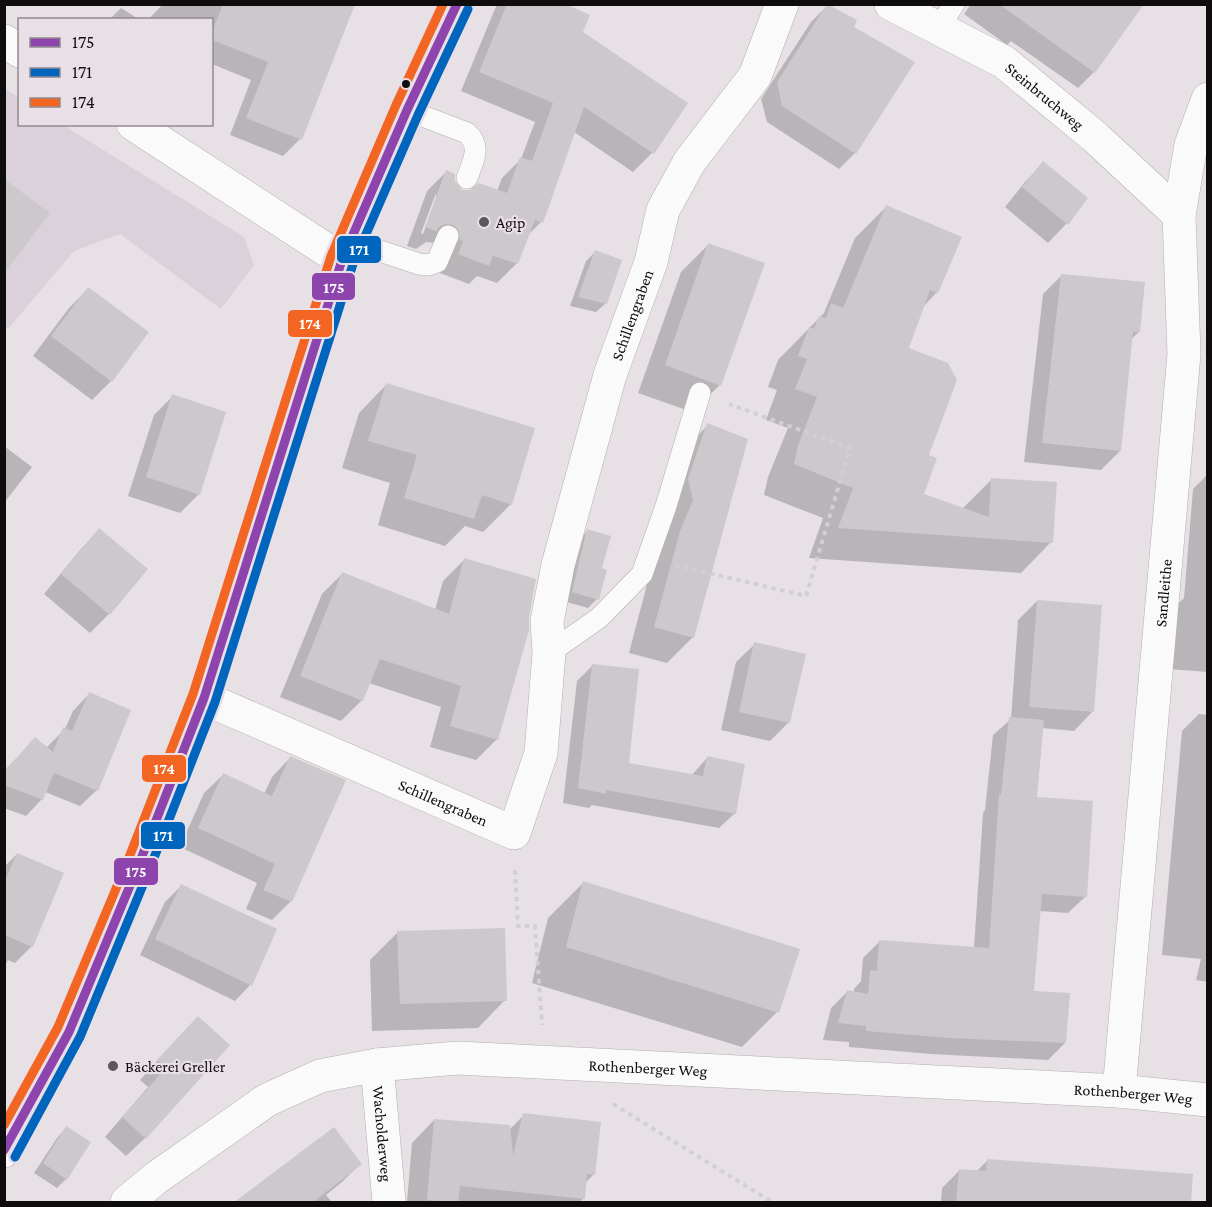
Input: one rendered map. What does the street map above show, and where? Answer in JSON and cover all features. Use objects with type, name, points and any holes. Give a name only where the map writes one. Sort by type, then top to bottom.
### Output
[{"type":"street","points":[[4,1150],[69,1032],[139,864],[204,698],[346,251],[407,110],[457,4]]},
{"type":"street","name":"Schillengraben","points":[[204,698],[514,833],[541,753],[549,653],[547,621],[558,565],[610,375],[651,262],[663,210],[690,162],[755,76],[782,4]]},
{"type":"street","name":"Steinbruchweg","points":[[891,4],[947,16],[1095,136],[1179,215]]},
{"type":"street","points":[[4,41],[18,50]]},
{"type":"street","name":"Sandleithe","points":[[1119,1091],[1196,358],[1179,215],[1191,145],[1208,99]]},
{"type":"street","points":[[136,126],[346,251]]},
{"type":"street","name":"Rothenberger Weg","points":[[127,1203],[156,1178],[267,1100],[320,1076],[377,1065],[457,1058],[1119,1091],[1208,1100]]},
{"type":"street","name":"Wacholderweg","points":[[377,1065],[389,1203]]},
{"type":"lane","points":[[407,110],[467,133],[473,138],[476,154],[467,178]]},
{"type":"lane","points":[[346,251],[428,265],[437,262],[448,236]]},
{"type":"lane","points":[[549,653],[599,618],[642,574],[666,506],[700,393]]},
{"type":"path","points":[[647,559],[806,596],[850,447],[700,393]]},
{"type":"path","points":[[514,833],[518,926],[535,926],[541,1015],[548,1063]]},
{"type":"path","points":[[606,1100],[772,1203]]},
{"type":"shaded area","points":[[4,88],[18,97],[18,126],[65,126],[244,237],[254,265],[221,309],[120,234],[74,251],[8,329],[5,326]]},
{"type":"building","points":[[223,4],[355,4],[302,140],[246,118],[268,62],[213,40],[213,29]]},
{"type":"building","points":[[507,4],[566,4],[590,15],[583,32],[688,103],[654,154],[584,107],[543,223],[535,220],[518,264],[493,256],[489,266],[458,254],[463,241],[460,240],[458,229],[453,225],[440,226],[436,231],[425,227],[446,170],[455,174],[455,181],[462,190],[470,190],[479,183],[507,193],[520,157],[532,161],[553,103],[479,72]]},
{"type":"building","points":[[827,4],[857,20],[854,27],[915,62],[856,154],[782,106],[777,82]]},
{"type":"building","points":[[999,4],[1144,4],[1095,73]]},
{"type":"building","points":[[1043,161],[1088,198],[1068,225],[1022,187]]},
{"type":"building","points":[[4,179],[50,213],[4,274]]},
{"type":"building","points":[[886,205],[962,237],[938,293],[930,290],[909,348],[948,363],[957,380],[929,455],[937,458],[924,494],[989,517],[991,478],[1057,482],[1053,543],[838,528],[853,488],[794,464],[798,445],[817,397],[795,389],[807,359],[798,356],[809,327],[814,329],[819,316],[826,318],[831,303],[843,308]]},
{"type":"building","points":[[708,243],[765,263],[721,386],[665,365]]},
{"type":"building","points":[[595,250],[622,260],[607,304],[578,297]]},
{"type":"building","points":[[1061,274],[1145,282],[1140,332],[1133,332],[1121,451],[1042,443]]},
{"type":"building","points":[[88,287],[149,332],[112,382],[51,336]]},
{"type":"building","points":[[386,383],[535,428],[512,505],[482,495],[474,519],[404,498],[417,455],[368,441]]},
{"type":"building","points":[[172,394],[226,412],[200,495],[146,477]]},
{"type":"building","points":[[707,423],[748,439],[694,638],[654,627],[680,531],[693,500],[688,479]]},
{"type":"building","points":[[99,528],[148,569],[110,615],[61,574]]},
{"type":"building","points":[[587,529],[611,536],[602,568],[607,570],[599,600],[572,592]]},
{"type":"building","points":[[464,558],[536,579],[529,630],[498,740],[450,726],[461,686],[380,659],[363,701],[300,676],[342,572],[449,614]]},
{"type":"building","points":[[1037,600],[1102,605],[1094,712],[1029,707]]},
{"type":"building","points":[[754,642],[806,654],[790,723],[739,712]]},
{"type":"building","points":[[592,664],[639,669],[629,763],[703,776],[707,756],[745,764],[736,814],[606,790],[606,794],[578,788]]},
{"type":"building","points":[[89,692],[131,710],[98,791],[54,773],[43,800],[4,785],[4,772],[35,737],[53,752],[63,727],[72,731]]},
{"type":"building","points":[[1009,717],[1044,720],[1037,797],[1093,801],[1087,897],[1042,894],[1034,991],[1070,993],[1066,1043],[949,1038],[866,1031],[866,1026],[838,1023],[847,990],[868,994],[870,970],[877,971],[879,940],[989,948],[999,794],[1001,795]]},
{"type":"building","points":[[290,756],[346,780],[292,902],[263,890],[275,864],[198,828],[223,773],[272,796]]},
{"type":"building","points":[[17,853],[64,873],[33,947],[4,935],[4,883]]},
{"type":"building","points":[[583,881],[800,949],[779,1013],[566,947]]},
{"type":"building","points":[[181,884],[277,929],[252,986],[155,939]]},
{"type":"building","points":[[505,928],[507,1001],[400,1004],[397,931]]},
{"type":"building","points":[[198,1016],[230,1045],[146,1139],[122,1117],[166,1068],[157,1060]]},
{"type":"building","points":[[523,1113],[601,1122],[595,1175],[587,1174],[585,1199],[460,1186],[458,1203],[427,1200],[434,1119],[510,1125],[513,1155]]},
{"type":"building","points":[[66,1126],[91,1142],[67,1180],[43,1163]]},
{"type":"building","points":[[334,1127],[362,1164],[312,1203],[233,1203]]},
{"type":"building","points":[[987,1159],[1193,1174],[1191,1203],[956,1203],[959,1169],[986,1171]]},
{"type":"transit line","name":"174","points":[[4,1125],[58,1027],[128,860],[193,694],[331,256],[396,105],[443,4]]},
{"type":"transit line","name":"175","points":[[4,1150],[69,1032],[139,864],[204,698],[342,260],[407,110],[457,4]]},
{"type":"transit line","name":"171","points":[[15,1157],[80,1037],[150,868],[215,702],[353,264],[418,115],[468,9]]},
{"type":"place","name":"Agip","points":[[484,222]]},
{"type":"place","name":"Bäckerei Greller","points":[[113,1066]]}]
